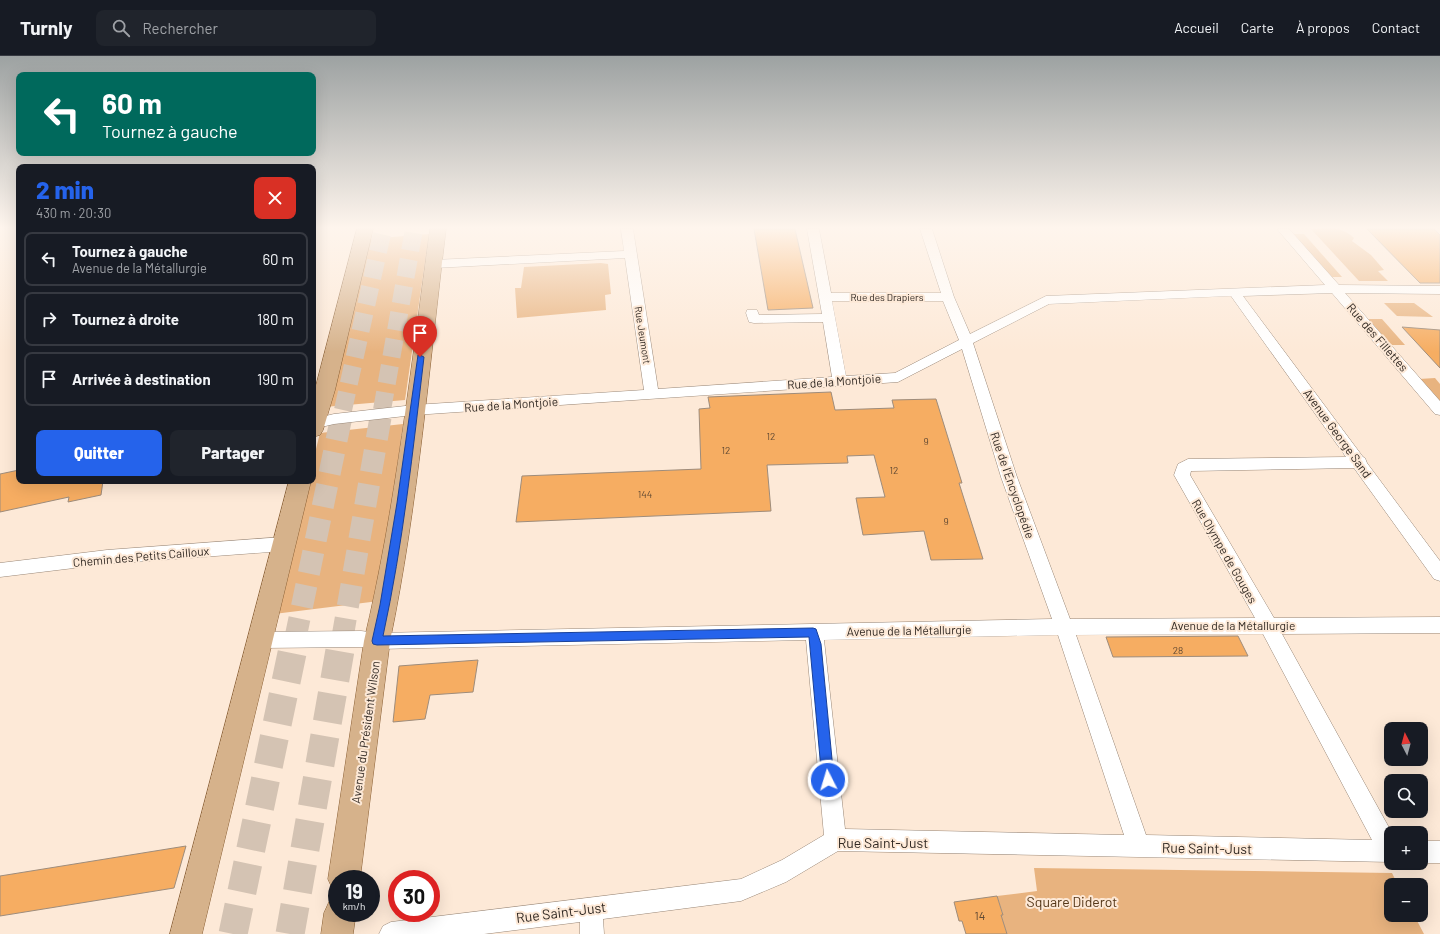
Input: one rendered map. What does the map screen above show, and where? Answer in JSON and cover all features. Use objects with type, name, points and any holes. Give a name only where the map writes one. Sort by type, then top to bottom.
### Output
[{"type":"main road","points":[[316,419],[325,390],[355,270]]},
{"type":"main road","name":"Avenue du Président Wilson","points":[[345,870],[377,641],[385,605],[402,503],[433,270]]},
{"type":"main road","points":[[186,934],[299,484]]},
{"type":"main road","points":[[337,934],[339,922]]},
{"type":"street","name":"Rue Jeumont","points":[[633,270],[652,394]]},
{"type":"street","points":[[821,270],[840,381]]},
{"type":"street","name":"Rue de l'Encyclopédie","points":[[939,270],[961,344],[1064,627],[1139,847]]},
{"type":"street","name":"Rue des Fillettes","points":[[1320,270],[1440,410]]},
{"type":"street","name":"Rue de la Montjoie","points":[[316,425],[334,419],[414,410],[898,377],[1046,300],[1234,292],[1440,290]]},
{"type":"street","name":"Avenue George Sand","points":[[1234,292],[1360,462],[1440,574]]},
{"type":"street","name":"Rue des Drapiers","points":[[826,299],[948,297]]},
{"type":"street","points":[[752,313],[754,320],[829,318]]},
{"type":"street","name":"Rue Olympe de Gouges","points":[[1360,462],[1188,465],[1184,468],[1182,475],[1268,625],[1384,838]]},
{"type":"street","name":"Chemin des Petits Cailloux","points":[[0,570],[107,558],[283,544]]},
{"type":"street","name":"Avenue de la Métallurgie","points":[[260,640],[361,639],[377,641],[1064,627],[1440,624]]},
{"type":"street","points":[[813,632],[816,644],[835,840]]},
{"type":"street","name":"Rue Saint-Just","points":[[391,934],[741,890],[762,883],[783,873],[835,840],[1384,851]]},
{"type":"street","points":[[1428,852],[1440,852]]},
{"type":"street","points":[[591,908],[592,934]]},
{"type":"green space","points":[[360,270],[424,270],[405,400],[324,407]]},
{"type":"green space","points":[[524,270],[609,270],[611,294],[605,295],[606,310],[517,318],[515,288],[521,288]]},
{"type":"green space","points":[[1325,270],[1336,270],[1342,277],[1331,277]]},
{"type":"green space","points":[[1349,270],[1384,270],[1378,271],[1388,281],[1359,281]]},
{"type":"green space","points":[[1384,303],[1414,303],[1433,317],[1397,316]]},
{"type":"green space","points":[[1368,319],[1382,319],[1405,345],[1391,345]]},
{"type":"green space","points":[[1435,378],[1440,384],[1440,402],[1419,379]]},
{"type":"green space","points":[[403,424],[379,601],[274,614],[307,484],[316,484],[316,449],[320,433]]},
{"type":"green space","name":"Square Diderot","points":[[1034,868],[1392,873],[1394,878],[1384,878],[1384,922],[1418,922],[1424,934],[1007,934],[1001,915],[1003,914],[997,896],[1037,891]]},
{"type":"building","points":[[761,270],[804,270],[813,308],[768,310]]},
{"type":"building","points":[[1407,270],[1440,270],[1440,283],[1420,283]]},
{"type":"building","points":[[1402,327],[1440,330],[1440,368]]},
{"type":"building","points":[[831,392],[835,410],[894,408],[892,400],[936,399],[962,483],[959,483],[983,559],[931,560],[924,531],[863,535],[856,498],[885,497],[874,455],[847,456],[848,463],[767,465],[771,511],[516,522],[522,476],[701,469],[699,409],[710,408],[708,397]]},
{"type":"building","points":[[16,471],[16,484],[103,484],[101,495],[68,502],[69,497],[0,512],[0,474]]},
{"type":"building","points":[[1238,636],[1248,656],[1113,657],[1106,637]]},
{"type":"building","points":[[478,660],[473,692],[430,695],[425,719],[393,722],[399,666]]},
{"type":"building","points":[[186,846],[174,888],[0,916],[0,876]]},
{"type":"building","points":[[997,896],[1007,934],[966,934],[962,921],[959,921],[954,902]]},
{"type":"tunnel","points":[[343,410],[374,270]]},
{"type":"tunnel","points":[[382,410],[407,270]]},
{"type":"tunnel","points":[[295,640],[343,409]]},
{"type":"tunnel","points":[[342,640],[382,409]]},
{"type":"tunnel","points":[[233,934],[295,639]]},
{"type":"tunnel","points":[[290,934],[342,639]]},
{"type":"route","points":[[420,357],[402,503],[385,605],[377,641],[813,632],[816,644],[828,780]]}]
